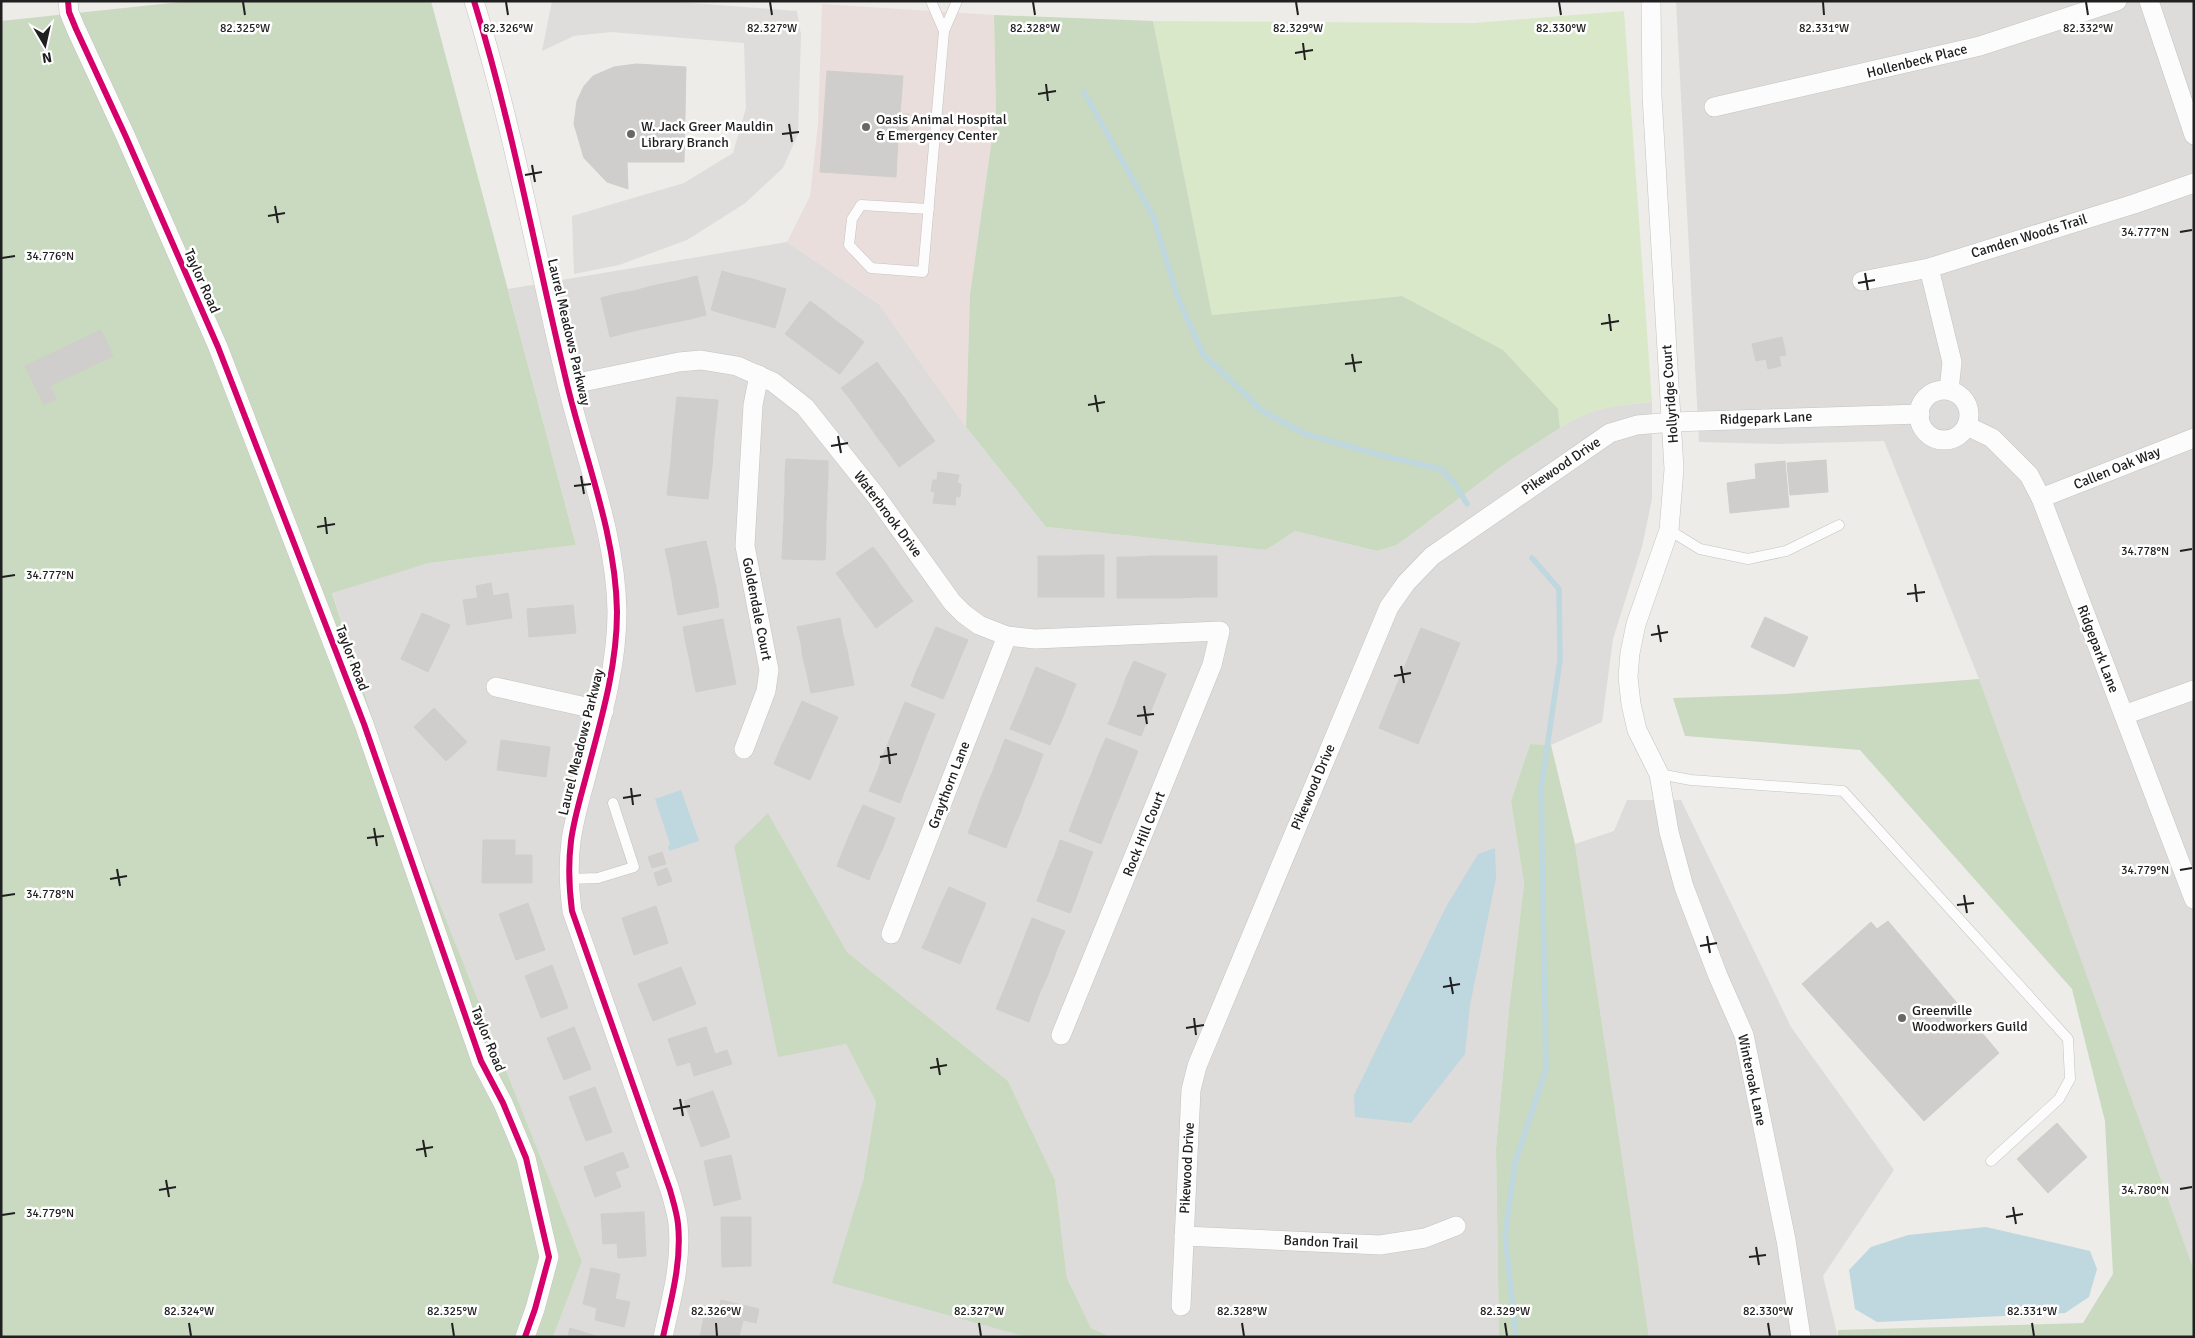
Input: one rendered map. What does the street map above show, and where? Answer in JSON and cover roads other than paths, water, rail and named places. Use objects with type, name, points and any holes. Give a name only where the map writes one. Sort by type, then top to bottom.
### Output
[{"type":"street","name":"Taylor Road","points":[[68,1],[69,12],[76,29],[126,137],[218,347],[364,724],[481,1061],[503,1103],[526,1158],[550,1257],[525,1337]]},
{"type":"street","name":"Laurel Meadows Parkway","points":[[474,1],[505,113],[568,385],[600,507],[616,587],[616,637],[613,664],[604,711],[575,818],[569,862],[569,879],[572,911],[670,1190],[678,1223],[679,1253],[674,1289],[662,1337]]},
{"type":"street","name":"Hollyridge Court","points":[[1651,1],[1654,136],[1662,284],[1673,422],[1674,469],[1669,530],[1636,624],[1630,653],[1628,677],[1631,704],[1637,730],[1659,774]]},
{"type":"street","name":"Hollenbeck Place","points":[[1714,107],[1980,46],[2117,1]]},
{"type":"street","points":[[2149,1],[2194,135]]},
{"type":"street","name":"Camden Woods Trail","points":[[1862,281],[1929,268],[2134,204],[2194,183]]},
{"type":"street","points":[[1929,268],[1952,362],[1949,390]]},
{"type":"street","name":"Waterbrook Drive","points":[[568,385],[678,362],[702,360],[737,366],[773,382],[805,407],[876,496],[952,602],[979,625],[1007,636],[1035,639],[1220,631]]},
{"type":"street","name":"Goldendale Court","points":[[744,749],[766,690],[769,670],[745,546],[753,405],[759,375]]},
{"type":"street","points":[[1949,390],[1963,398],[1970,414],[1967,426],[1958,436],[1941,440],[1926,433],[1922,426],[1920,414],[1922,403],[1927,397],[1933,393],[1949,390]]},
{"type":"street","name":"Ridgepark Lane","points":[[1673,422],[1920,414]]},
{"type":"street","name":"Pikewood Drive","points":[[1180,1306],[1191,1090],[1197,1066],[1389,606],[1406,583],[1432,556],[1610,433],[1637,425],[1673,422]]},
{"type":"street","name":"Ridgepark Lane","points":[[1967,426],[1992,438],[2030,475],[2041,498],[2194,899]]},
{"type":"street","name":"Callen Oak Way","points":[[2041,498],[2194,438]]},
{"type":"street","name":"Rock Hill Court","points":[[1061,1035],[1212,665],[1220,631]]},
{"type":"street","name":"Graythorn Lane","points":[[891,934],[1007,636]]},
{"type":"street","points":[[496,687],[604,711]]},
{"type":"street","points":[[2124,715],[2194,690]]},
{"type":"street","name":"Winteroak Lane","points":[[1659,774],[1669,832],[1684,887],[1718,976],[1744,1036],[1786,1240],[1800,1337]]},
{"type":"street","name":"Bandon Trail","points":[[1184,1236],[1380,1245],[1426,1238],[1456,1226]]},
{"type":"lane","points":[[931,1],[944,31]]},
{"type":"lane","points":[[929,208],[862,206],[852,219],[849,245],[871,268],[923,272],[929,208],[944,31],[957,1]]},
{"type":"lane","points":[[1669,530],[1700,549],[1748,558],[1786,551],[1839,525]]},
{"type":"lane","points":[[1659,774],[1691,780],[1843,791],[2068,1039],[2070,1079],[2059,1099],[1991,1161]]},
{"type":"lane","points":[[569,879],[598,878],[634,867],[613,803]]},
{"type":"water","points":[[681,790],[699,841],[669,851],[668,846],[670,844],[655,799]]},
{"type":"water","points":[[1495,848],[1496,878],[1470,1005],[1465,1054],[1411,1123],[1355,1117],[1354,1095],[1446,907],[1478,854]]},
{"type":"water","points":[[1986,1227],[2090,1251],[2097,1269],[2089,1297],[2065,1313],[1877,1322],[1855,1309],[1849,1270],[1871,1247],[1908,1235]]},
{"type":"waterway","points":[[1084,92],[1153,216],[1178,298],[1203,354],[1261,410],[1305,434],[1384,456],[1441,469],[1455,484],[1467,504]]},
{"type":"waterway","points":[[1516,1337],[1505,1235],[1515,1163],[1546,1069],[1541,788],[1560,660],[1559,589],[1532,558]]},
{"type":"place","name":"Oasis Animal Hospital & Emergency Center","points":[[866,127]]},
{"type":"place","name":"W. Jack Greer Mauldin Library Branch","points":[[631,134]]},
{"type":"place","name":"Greenville Woodworkers Guild","points":[[1902,1018]]}]
